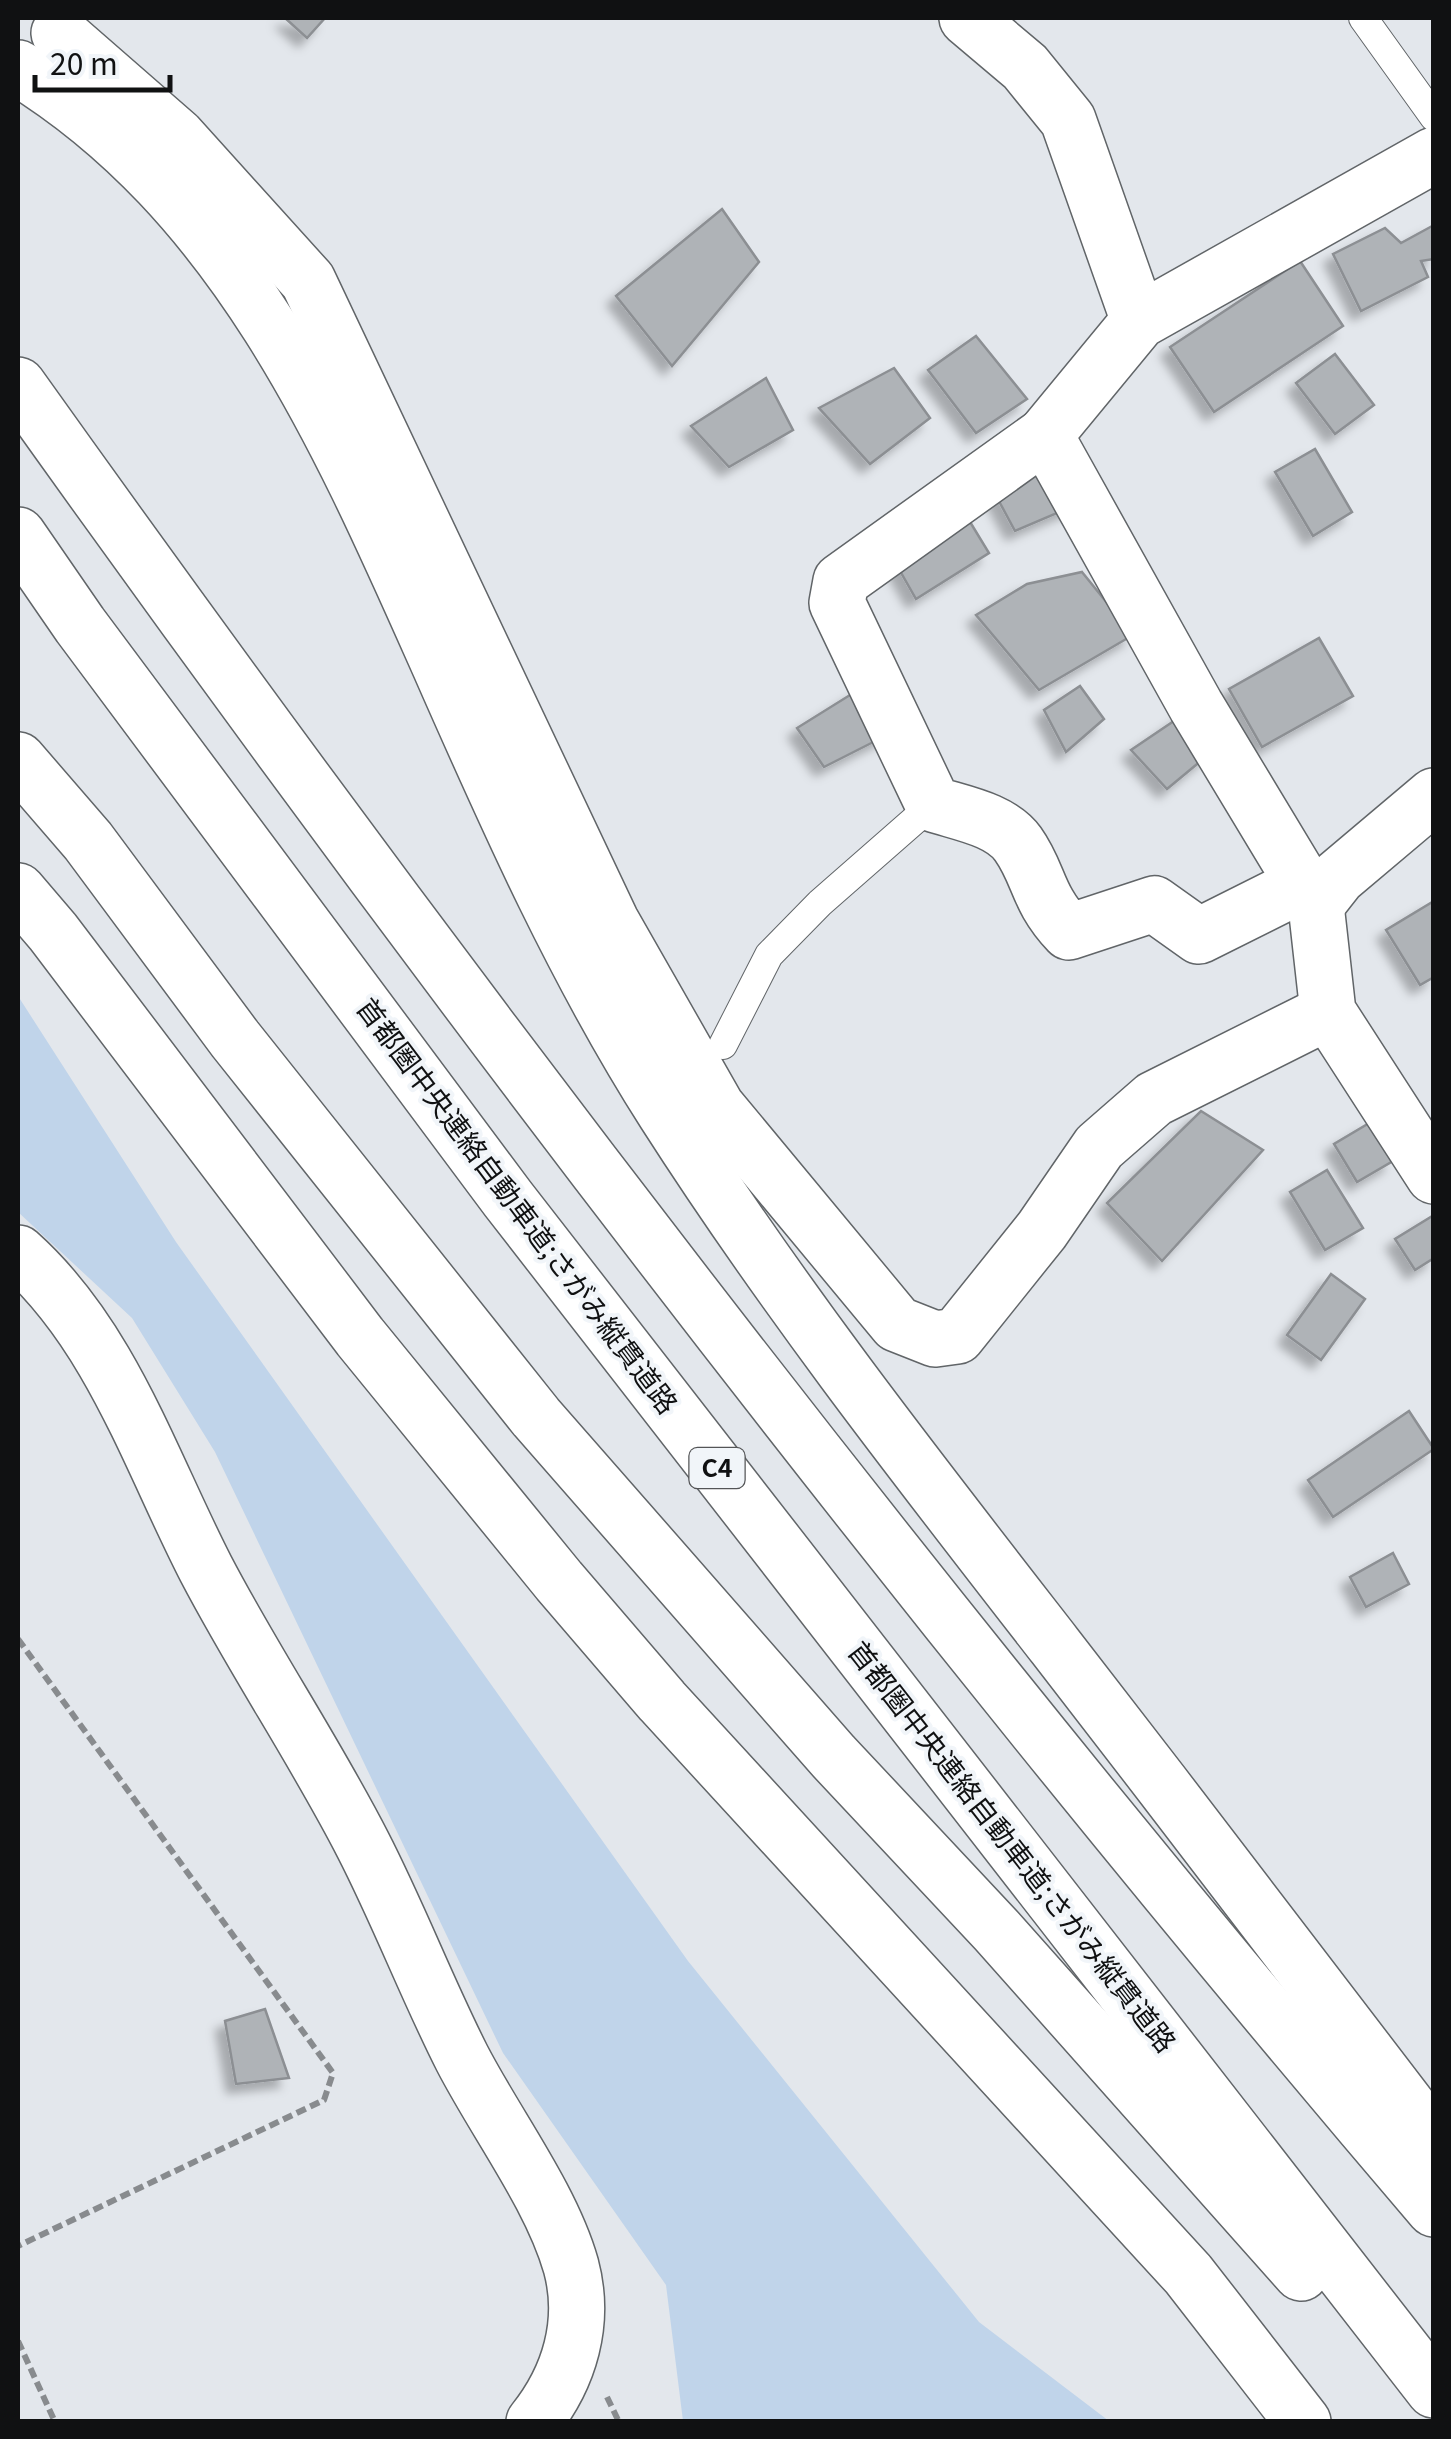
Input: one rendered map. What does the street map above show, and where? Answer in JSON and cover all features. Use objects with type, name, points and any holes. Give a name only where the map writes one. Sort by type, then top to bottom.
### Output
[{"type":"main road","points":[[967,18],[1025,67],[1068,120],[1139,321]]},
{"type":"main road","points":[[59,34],[176,136],[308,281],[620,938],[717,1107],[897,1324],[935,1339],[957,1336],[1042,1230],[1099,1147],[1154,1099],[1328,1012]]},
{"type":"main road","points":[[18,68],[96,125],[147,172],[192,218],[254,300],[328,423],[555,914],[616,1033],[664,1112],[822,1345],[1434,2140]]},
{"type":"main road","points":[[1434,155],[1139,321],[1046,435],[841,581],[837,603],[933,804],[996,825],[1017,843],[1045,907],[1069,932],[1154,904],[1198,936],[1309,894],[1338,877],[1434,796]]},
{"type":"main road","points":[[18,385],[585,1158],[958,1633],[1253,1998],[1434,2210]]},
{"type":"main road","points":[[1046,435],[1196,706],[1309,894],[1328,1012],[1434,1176]]},
{"type":"main road","name":"首都圏中央連絡自動車道;さがみ縦貫道路","points":[[18,534],[80,625],[520,1215],[1434,2390]]},
{"type":"main road","points":[[18,760],[88,841],[246,1054],[494,1367],[650,1551],[997,1932],[1432,2422]]},
{"type":"main road","points":[[18,892],[53,932],[360,1337],[559,1582],[662,1700],[1188,2274],[1288,2401]]},
{"type":"main road","points":[[18,1252],[70,1307],[106,1362],[204,1564],[363,1845],[461,2056],[560,2237],[578,2302],[576,2338],[560,2381],[534,2422]]},
{"type":"lane","points":[[1363,18],[1434,117]]},
{"type":"lane","points":[[723,1045],[769,955],[820,903],[933,804]]},
{"type":"path","points":[[18,1639],[333,2073],[324,2100],[18,2246]]},
{"type":"path","points":[[18,2342],[55,2422]]},
{"type":"shaded area","points":[[18,996],[176,1242],[688,1961],[979,2322],[1109,2421],[683,2421],[666,2285],[503,2053],[215,1452],[132,1318],[18,1212]]},
{"type":"building","points":[[285,18],[325,18],[307,38]]},
{"type":"building","points":[[722,209],[759,262],[672,366],[616,296]]},
{"type":"building","points":[[1434,225],[1434,259],[1421,261],[1428,277],[1361,311],[1333,254],[1385,228],[1401,243]]},
{"type":"building","points":[[1300,261],[1343,326],[1214,412],[1170,347]]},
{"type":"building","points":[[976,336],[1027,399],[976,433],[928,370]]},
{"type":"building","points":[[1335,354],[1374,405],[1335,434],[1296,383]]},
{"type":"building","points":[[894,368],[930,418],[870,464],[819,408]]},
{"type":"building","points":[[766,378],[793,430],[729,467],[691,426]]},
{"type":"building","points":[[1315,449],[1352,512],[1313,536],[1275,472]]},
{"type":"building","points":[[1055,451],[1083,502],[1015,531],[986,477]]},
{"type":"building","points":[[964,512],[989,553],[916,599],[887,548]]},
{"type":"building","points":[[1082,572],[1133,635],[1039,690],[976,615],[1027,584]]},
{"type":"building","points":[[1319,638],[1353,696],[1262,747],[1229,689]]},
{"type":"building","points":[[1080,686],[1104,719],[1066,752],[1044,710]]},
{"type":"building","points":[[858,690],[897,730],[824,767],[797,728]]},
{"type":"building","points":[[1196,706],[1208,755],[1167,789],[1131,750]]},
{"type":"building","points":[[1434,901],[1434,977],[1420,985],[1386,930]]},
{"type":"building","points":[[1201,1111],[1263,1150],[1162,1261],[1107,1203]]},
{"type":"building","points":[[1371,1122],[1393,1161],[1357,1182],[1334,1144]]},
{"type":"building","points":[[1327,1170],[1363,1228],[1325,1250],[1290,1192]]},
{"type":"building","points":[[1434,1215],[1434,1258],[1415,1270],[1395,1239]]},
{"type":"building","points":[[1331,1274],[1365,1299],[1321,1360],[1287,1335]]},
{"type":"building","points":[[1409,1411],[1434,1449],[1333,1517],[1308,1480]]},
{"type":"building","points":[[1393,1553],[1409,1584],[1366,1607],[1350,1577]]},
{"type":"building","points":[[265,2009],[289,2078],[236,2084],[225,2021]]}]
